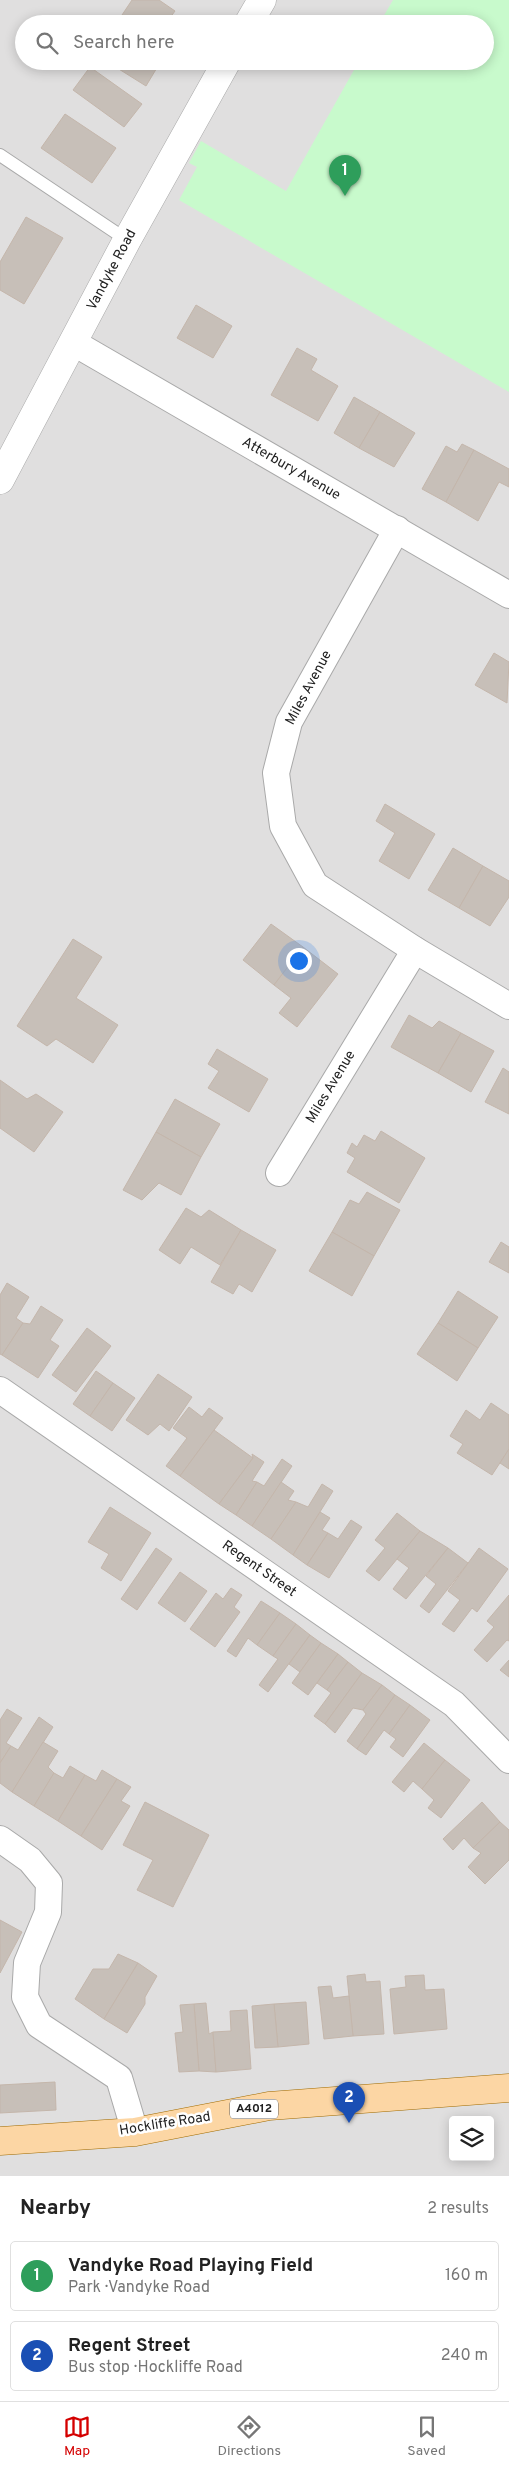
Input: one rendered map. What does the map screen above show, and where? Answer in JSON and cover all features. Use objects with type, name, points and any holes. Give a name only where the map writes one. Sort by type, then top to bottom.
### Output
[{"type":"main road","name":"Hockliffe Road","points":[[0,2141],[135,2132],[269,2106],[509,2088]]},
{"type":"street","points":[[253,15],[262,0]]},
{"type":"street","name":"Vandyke Road","points":[[0,478],[222,70]]},
{"type":"street","name":"Atterbury Avenue","points":[[74,343],[509,595]]},
{"type":"street","name":"Miles Avenue","points":[[397,529],[289,722],[276,773],[283,826],[315,885],[415,950],[509,1006]]},
{"type":"street","name":"Miles Avenue","points":[[279,1173],[415,950]]},
{"type":"street","name":"Regent Street","points":[[0,1390],[454,1704],[509,1760]]},
{"type":"street","points":[[0,1839],[30,1860],[49,1883],[48,1912],[26,1963],[25,1997],[39,2025],[119,2078],[135,2132]]},
{"type":"lane","points":[[0,155],[128,240]]},
{"type":"shaded area","points":[[0,0],[509,0],[509,2176],[0,2176]]},
{"type":"green space","points":[[393,0],[509,0],[509,392],[179,200],[197,167],[189,163],[201,141],[286,191],[354,70],[494,70],[494,15],[384,15]]},
{"type":"building","points":[[132,0],[159,0],[175,11],[172,15],[122,15]]},
{"type":"building","points":[[88,70],[94,70],[142,104],[124,127],[73,90]]},
{"type":"building","points":[[120,70],[156,70],[146,86]]},
{"type":"building","points":[[65,114],[116,148],[92,183],[41,148]]},
{"type":"building","points":[[26,217],[63,238],[24,304],[0,290],[0,262]]},
{"type":"building","points":[[196,305],[232,326],[213,358],[177,338]]},
{"type":"building","points":[[297,348],[317,359],[311,370],[338,386],[318,421],[271,395]]},
{"type":"building","points":[[354,397],[380,412],[359,448],[334,433]]},
{"type":"building","points":[[380,412],[415,433],[394,467],[359,448]]},
{"type":"building","points":[[462,444],[474,450],[446,502],[422,489],[446,446],[457,452]]},
{"type":"building","points":[[474,450],[509,469],[509,487],[499,482],[478,521],[446,502]]},
{"type":"building","points":[[494,653],[509,662],[507,703],[475,685]]},
{"type":"building","points":[[385,804],[435,834],[409,879],[379,861],[395,833],[376,821]]},
{"type":"building","points":[[453,848],[483,866],[459,908],[428,890]]},
{"type":"building","points":[[483,866],[509,881],[509,897],[490,926],[459,908]]},
{"type":"building","points":[[271,924],[303,947],[274,985],[243,960]]},
{"type":"building","points":[[73,939],[102,957],[76,998],[118,1025],[93,1063],[56,1039],[47,1046],[17,1026]]},
{"type":"building","points":[[303,947],[338,974],[297,1027],[279,1013],[291,998],[274,985]]},
{"type":"building","points":[[409,1015],[432,1028],[439,1021],[461,1033],[438,1073],[391,1047]]},
{"type":"building","points":[[461,1033],[494,1051],[471,1092],[438,1073]]},
{"type":"building","points":[[217,1049],[268,1079],[249,1112],[208,1088],[219,1071],[208,1064]]},
{"type":"building","points":[[503,1068],[509,1072],[509,1114],[485,1102]]},
{"type":"building","points":[[0,1080],[27,1099],[36,1094],[63,1112],[34,1152],[0,1128]]},
{"type":"building","points":[[175,1099],[220,1124],[201,1157],[156,1132]]},
{"type":"building","points":[[381,1131],[425,1158],[399,1203],[347,1172],[355,1158],[347,1153],[352,1143],[357,1147],[364,1135],[375,1141]]},
{"type":"building","points":[[156,1132],[201,1157],[181,1195],[159,1183],[142,1200],[123,1190]]},
{"type":"building","points":[[367,1192],[400,1210],[374,1256],[332,1232],[350,1200],[359,1204]]},
{"type":"building","points":[[186,1208],[201,1217],[209,1210],[241,1230],[220,1265],[191,1247],[180,1264],[159,1250]]},
{"type":"building","points":[[241,1230],[276,1250],[252,1292],[239,1284],[233,1294],[211,1282]]},
{"type":"building","points":[[332,1232],[374,1256],[352,1296],[309,1271]]},
{"type":"building","points":[[501,1242],[509,1247],[509,1273],[489,1262]]},
{"type":"building","points":[[7,1283],[29,1297],[16,1318],[23,1323],[2,1355],[0,1354],[0,1295]]},
{"type":"building","points":[[458,1291],[498,1317],[478,1348],[438,1323]]},
{"type":"building","points":[[41,1306],[63,1320],[50,1340],[59,1346],[38,1378],[2,1355],[23,1323],[30,1324]]},
{"type":"building","points":[[438,1323],[478,1348],[457,1381],[417,1354]]},
{"type":"building","points":[[87,1328],[111,1346],[76,1392],[52,1375]]},
{"type":"building","points":[[96,1371],[113,1383],[90,1416],[73,1404]]},
{"type":"building","points":[[158,1374],[192,1397],[169,1431],[160,1424],[148,1435],[126,1420]]},
{"type":"building","points":[[113,1383],[135,1398],[112,1431],[90,1416]]},
{"type":"building","points":[[491,1403],[509,1415],[509,1449],[492,1475],[457,1453],[463,1444],[450,1436],[466,1410],[480,1420]]},
{"type":"building","points":[[189,1407],[202,1417],[209,1408],[223,1418],[180,1476],[166,1466],[187,1438],[173,1428]]},
{"type":"building","points":[[214,1430],[253,1458],[219,1504],[180,1476]]},
{"type":"building","points":[[509,1449],[509,1469],[500,1463]]},
{"type":"building","points":[[252,1454],[264,1462],[252,1481],[257,1482],[236,1515],[219,1504],[253,1458]]},
{"type":"building","points":[[282,1459],[292,1466],[252,1526],[236,1515],[257,1482],[264,1486]]},
{"type":"building","points":[[281,1482],[294,1491],[288,1500],[296,1502],[271,1539],[252,1526]]},
{"type":"building","points":[[322,1484],[333,1491],[293,1555],[271,1539],[296,1502],[308,1507]]},
{"type":"building","points":[[110,1507],[151,1533],[121,1581],[101,1568],[109,1554],[88,1542]]},
{"type":"building","points":[[320,1512],[330,1518],[322,1530],[328,1533],[307,1565],[293,1555]]},
{"type":"building","points":[[397,1513],[420,1531],[379,1581],[366,1571],[385,1548],[375,1540]]},
{"type":"building","points":[[351,1520],[362,1527],[329,1578],[307,1565],[328,1533],[338,1539]]},
{"type":"building","points":[[420,1531],[448,1548],[406,1599],[393,1589],[409,1568],[397,1559]]},
{"type":"building","points":[[156,1548],[172,1559],[137,1610],[121,1599]]},
{"type":"building","points":[[448,1548],[468,1563],[429,1613],[420,1606],[436,1584],[426,1576]]},
{"type":"building","points":[[479,1548],[508,1569],[477,1612],[472,1608],[454,1632],[442,1624],[460,1600],[448,1591]]},
{"type":"building","points":[[180,1572],[207,1591],[185,1622],[158,1603]]},
{"type":"building","points":[[231,1588],[242,1595],[234,1607],[240,1612],[215,1647],[190,1629],[216,1593],[223,1599]]},
{"type":"building","points":[[509,1595],[509,1641],[507,1640],[487,1662],[474,1650],[494,1627],[487,1621]]},
{"type":"building","points":[[261,1601],[280,1613],[257,1645],[248,1638],[236,1657],[227,1651]]},
{"type":"building","points":[[280,1613],[296,1624],[273,1656],[257,1645]]},
{"type":"building","points":[[296,1624],[310,1635],[268,1692],[259,1685],[278,1659],[273,1656]]},
{"type":"building","points":[[310,1635],[321,1643],[300,1672],[289,1664]]},
{"type":"building","points":[[321,1643],[338,1654],[308,1695],[292,1683]]},
{"type":"building","points":[[338,1654],[348,1662],[327,1690],[317,1683]]},
{"type":"building","points":[[509,1660],[509,1677],[500,1670]]},
{"type":"building","points":[[348,1662],[362,1673],[325,1724],[314,1716],[331,1693],[327,1690]]},
{"type":"building","points":[[362,1673],[382,1685],[363,1710],[353,1708],[335,1733],[325,1724]]},
{"type":"building","points":[[382,1685],[395,1695],[357,1749],[347,1741],[366,1714],[363,1710]]},
{"type":"building","points":[[395,1695],[410,1705],[389,1734],[384,1730],[366,1755],[357,1749]]},
{"type":"building","points":[[410,1705],[430,1720],[403,1757],[390,1747],[396,1739],[389,1734]]},
{"type":"building","points":[[7,1709],[22,1718],[6,1743],[11,1746],[0,1763],[0,1720]]},
{"type":"building","points":[[39,1717],[53,1727],[12,1792],[0,1783],[0,1763],[11,1746],[18,1750]]},
{"type":"building","points":[[43,1742],[58,1751],[48,1767],[54,1773],[34,1806],[12,1792]]},
{"type":"building","points":[[424,1743],[445,1760],[422,1789],[413,1781],[404,1792],[392,1782]]},
{"type":"building","points":[[445,1760],[470,1780],[441,1818],[428,1808],[434,1800],[422,1789]]},
{"type":"building","points":[[70,1766],[85,1775],[58,1821],[34,1806],[54,1773],[63,1778]]},
{"type":"building","points":[[102,1770],[117,1779],[81,1836],[58,1821],[85,1775],[96,1781]]},
{"type":"building","points":[[117,1779],[131,1787],[121,1801],[130,1806],[102,1850],[81,1836]]},
{"type":"building","points":[[145,1802],[209,1835],[173,1907],[137,1890],[153,1860],[123,1845]]},
{"type":"building","points":[[482,1802],[500,1822],[473,1848],[464,1838],[453,1850],[443,1839]]},
{"type":"building","points":[[500,1822],[509,1830],[509,1860],[485,1884],[468,1867],[481,1853],[473,1848]]},
{"type":"building","points":[[0,1920],[22,1932],[0,1973]]},
{"type":"building","points":[[118,1954],[138,1963],[104,2019],[75,1999],[93,1969],[109,1969]]},
{"type":"building","points":[[138,1963],[157,1976],[145,1997],[145,2004],[127,2033],[104,2019]]},
{"type":"building","points":[[365,1974],[366,1982],[380,1981],[384,2034],[353,2036],[347,1976]]},
{"type":"building","points":[[424,1975],[425,1990],[444,1989],[447,2029],[394,2034],[390,1989],[406,1987],[405,1976]]},
{"type":"building","points":[[331,1986],[333,1998],[349,1996],[353,2036],[324,2039],[318,1987]]},
{"type":"building","points":[[306,2002],[309,2044],[278,2047],[274,2004]]},
{"type":"building","points":[[206,2003],[209,2034],[213,2032],[216,2072],[199,2071],[194,2004]]},
{"type":"building","points":[[194,2004],[199,2071],[179,2072],[175,2033],[183,2032],[180,2005]]},
{"type":"building","points":[[274,2004],[278,2047],[255,2048],[252,2006]]},
{"type":"building","points":[[247,2010],[251,2069],[216,2072],[213,2032],[231,2031],[230,2011]]},
{"type":"building","points":[[55,2082],[56,2110],[0,2113],[0,2085]]},
{"type":"place","name":"Vandyke Road Playing Field","points":[[345,196]]},
{"type":"place","name":"Regent Street","points":[[349,2123]]}]
